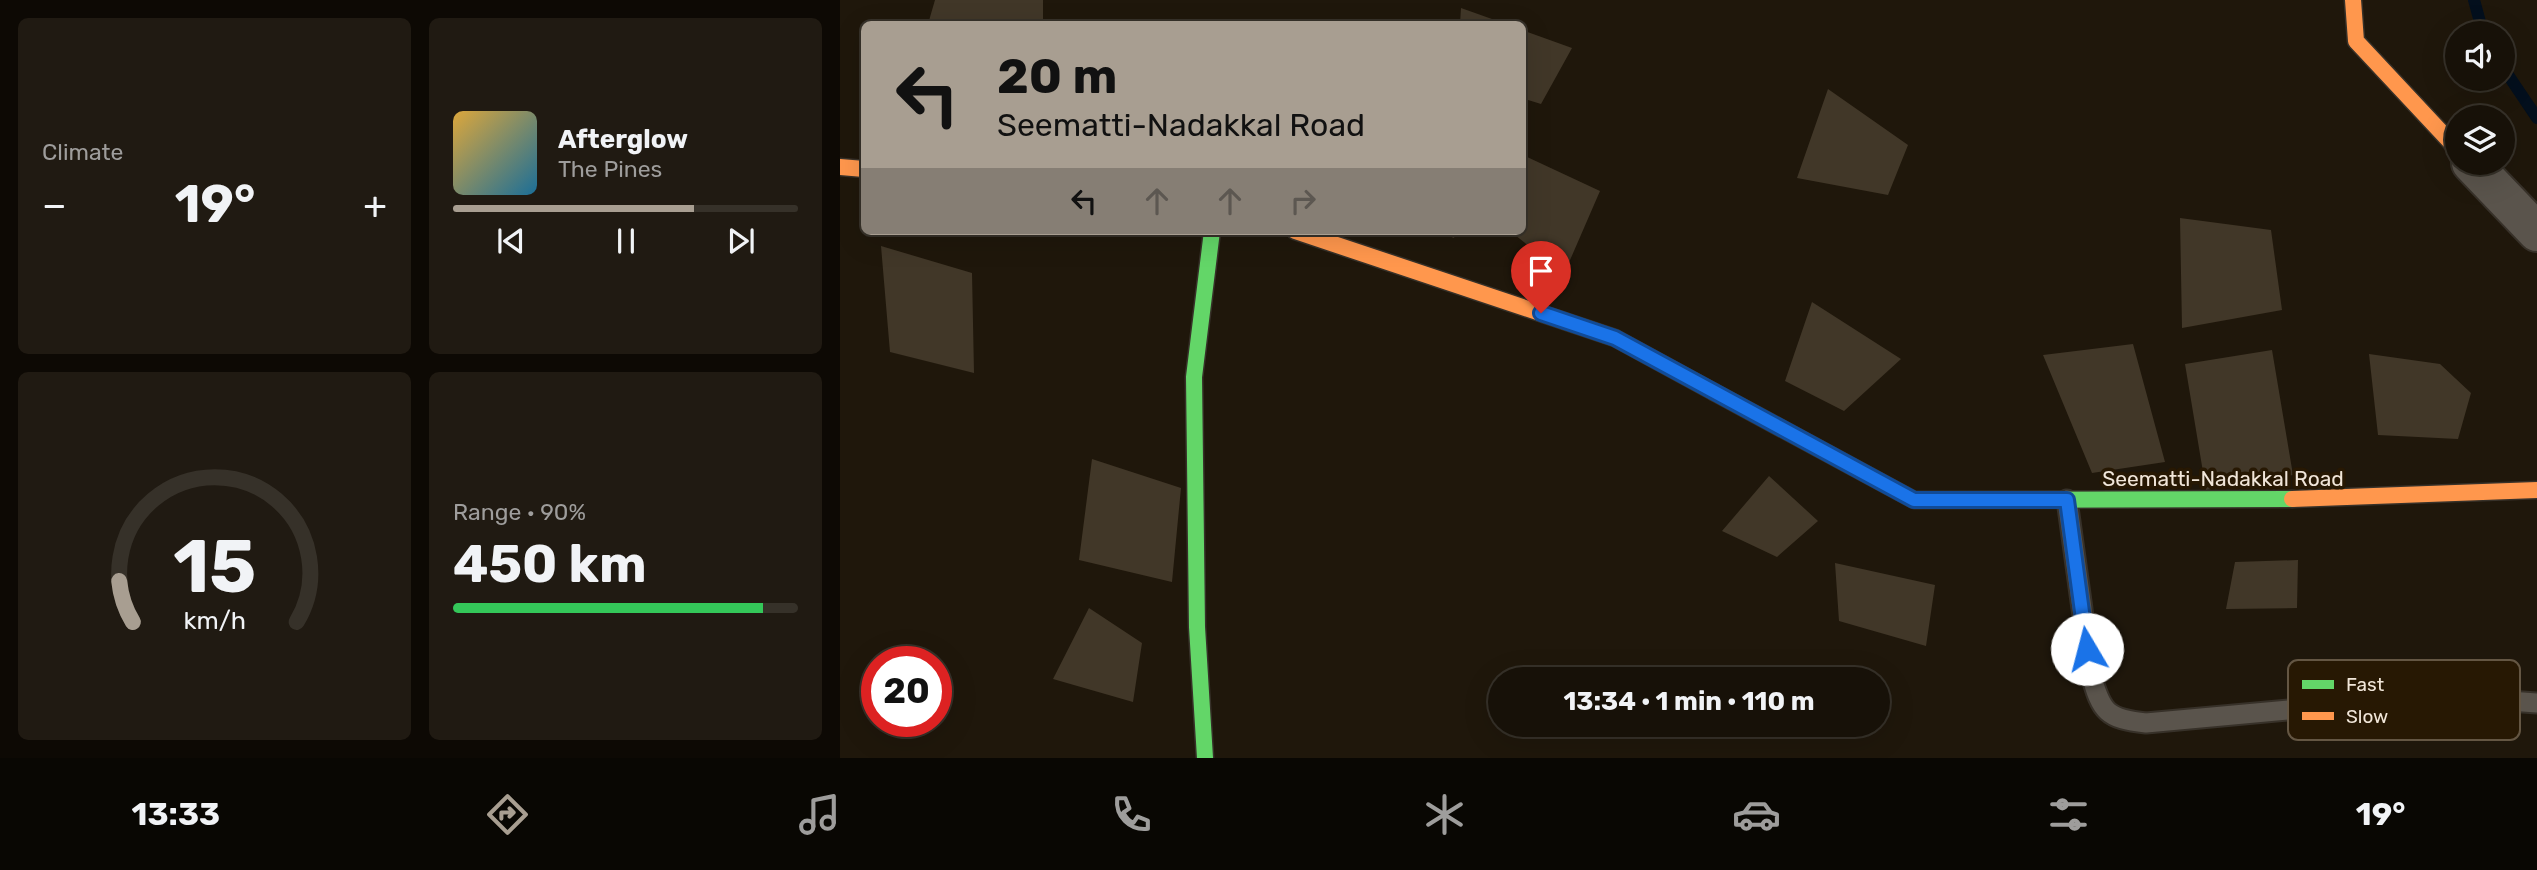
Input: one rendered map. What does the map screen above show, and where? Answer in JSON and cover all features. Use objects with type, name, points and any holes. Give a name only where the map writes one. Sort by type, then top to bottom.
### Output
[{"type":"street","points":[[2353,0],[2356,41],[2445,136]]},
{"type":"street","points":[[840,167],[861,169]]},
{"type":"street","points":[[2482,175],[2537,232]]},
{"type":"street","points":[[1205,758],[1197,627],[1194,377],[1212,235]]},
{"type":"street","name":"Seematti-Nadakkal Road","points":[[1307,235],[1615,338],[1914,500],[2333,499],[2537,490]]},
{"type":"lane","points":[[2067,500],[2091,674],[2097,697],[2107,713],[2121,720],[2146,723],[2288,710]]},
{"type":"building","points":[[935,0],[1043,0],[1043,21],[929,21]]},
{"type":"building","points":[[1461,8],[1498,21],[1460,21]]},
{"type":"building","points":[[1526,31],[1572,48],[1541,104],[1526,99]]},
{"type":"building","points":[[1828,89],[1908,145],[1888,195],[1797,178]]},
{"type":"building","points":[[1526,156],[1600,191],[1564,274],[1515,235],[1526,235]]},
{"type":"building","points":[[2180,218],[2271,230],[2282,310],[2182,328]]},
{"type":"building","points":[[881,246],[972,273],[974,373],[890,352]]},
{"type":"building","points":[[1812,302],[1901,359],[1844,411],[1785,381]]},
{"type":"building","points":[[2133,344],[2165,462],[2092,473],[2043,355]]},
{"type":"building","points":[[2272,350],[2293,475],[2206,490],[2185,364]]},
{"type":"building","points":[[2369,354],[2440,364],[2471,393],[2458,439],[2378,435]]},
{"type":"building","points":[[1092,459],[1181,488],[1172,582],[1079,560]]},
{"type":"building","points":[[1769,476],[1818,521],[1777,557],[1722,531]]},
{"type":"building","points":[[2298,560],[2297,608],[2226,609],[2235,562]]},
{"type":"building","points":[[1835,563],[1935,585],[1926,646],[1839,621]]},
{"type":"building","points":[[1089,608],[1142,643],[1133,702],[1053,679]]},
{"type":"waterway","points":[[2474,0],[2480,21]]},
{"type":"waterway","points":[[2515,85],[2537,118]]},
{"type":"traffic: fast","points":[[1205,758],[1197,627],[1194,377],[1212,235]]},
{"type":"traffic: fast","points":[[1714,392],[1914,500],[2292,499]]},
{"type":"traffic: slow","points":[[2353,0],[2356,41],[2445,136]]},
{"type":"traffic: slow","points":[[840,167],[861,169]]},
{"type":"traffic: slow","points":[[1307,235],[1615,338],[1714,392]]},
{"type":"traffic: slow","points":[[2292,499],[2537,490]]},
{"type":"route","points":[[1541,313],[1615,338],[1914,500],[2067,500],[2087,649]]}]
